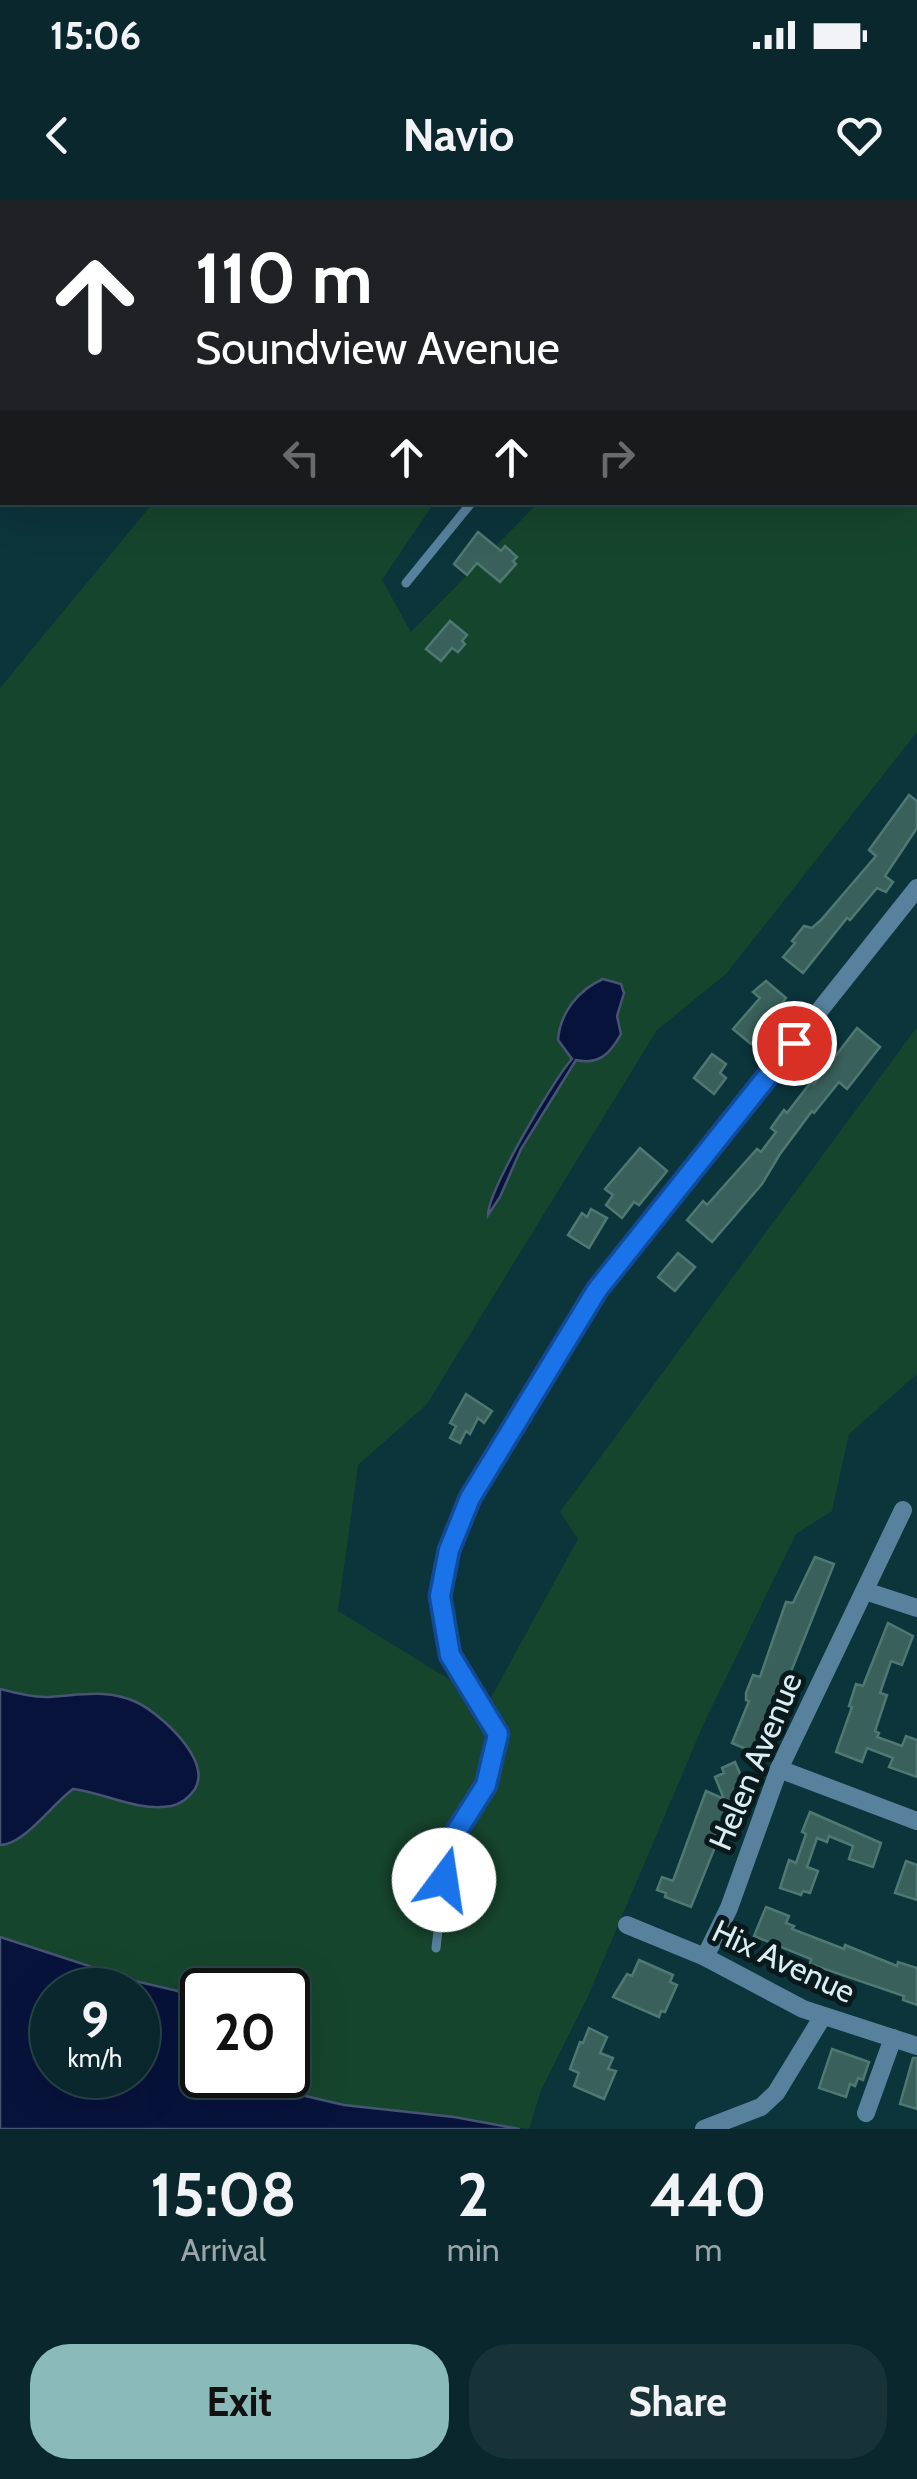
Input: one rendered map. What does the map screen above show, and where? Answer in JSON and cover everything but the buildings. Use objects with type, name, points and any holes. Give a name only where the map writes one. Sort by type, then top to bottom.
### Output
[{"type":"street","points":[[450,1655],[440,1596],[449,1550],[470,1498],[548,1366],[597,1290],[917,888]]},
{"type":"street","name":"Helen Avenue","points":[[706,1957],[729,1908],[779,1770],[903,1510]]},
{"type":"street","points":[[864,1590],[915,1603]]},
{"type":"street","points":[[779,1770],[917,1821]]},
{"type":"street","name":"Hix Avenue","points":[[628,1925],[706,1957],[803,2009],[917,2046]]},
{"type":"street","points":[[704,2129],[761,2106],[776,2092],[824,2016]]},
{"type":"street","points":[[866,2113],[893,2038]]},
{"type":"lane","points":[[406,583],[470,505]]},
{"type":"lane","points":[[436,1948],[448,1845],[486,1785],[498,1734],[450,1655]]},
{"type":"green space","points":[[151,505],[433,505],[382,580],[411,632],[536,505],[917,505],[917,732],[726,974],[657,1030],[427,1404],[358,1465],[338,1611],[488,1703],[578,1539],[560,1512],[917,1027],[917,1374],[849,1434],[832,1511],[796,1534],[704,1723],[589,1994],[541,2090],[529,2129],[310,2097],[310,1968],[180,1968],[180,1994],[160,1987],[160,1968],[95,1968],[0,1937],[0,688]]},
{"type":"water","points":[[603,979],[621,984],[624,993],[617,1016],[621,1034],[603,1056],[591,1061],[576,1060],[521,1149],[488,1215],[498,1183],[523,1136],[572,1059],[558,1040],[567,1012],[578,996]]},
{"type":"water","points":[[0,1689],[39,1697],[102,1694],[136,1702],[170,1727],[190,1752],[198,1777],[195,1789],[178,1804],[158,1807],[73,1789],[19,1838],[0,1845]]},
{"type":"water","points":[[0,1937],[95,1968],[30,1968],[30,2098],[160,2098],[160,1987],[180,1994],[180,2098],[310,2097],[520,2129],[0,2129]]},
{"type":"route","points":[[444,1880],[448,1845],[486,1785],[498,1734],[450,1655],[440,1596],[449,1550],[470,1498],[597,1290],[794,1043]]}]
